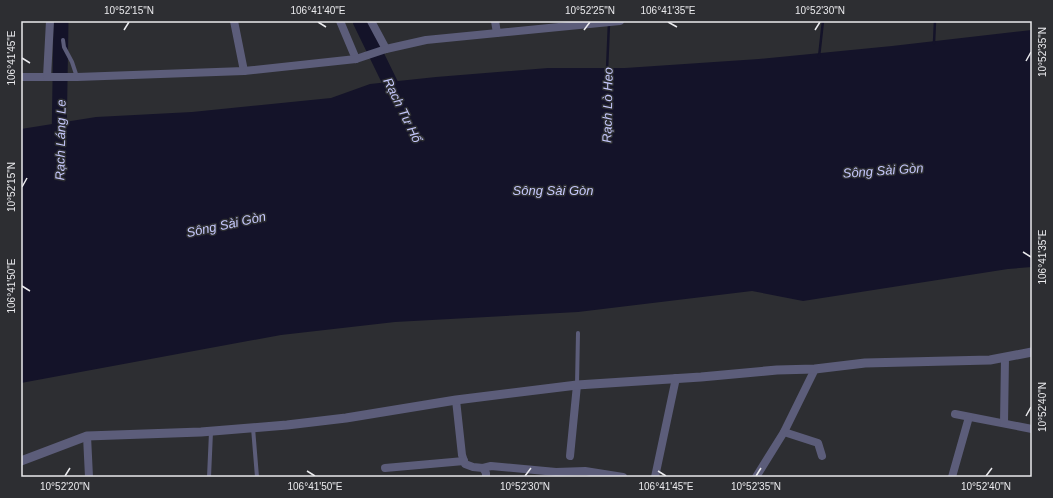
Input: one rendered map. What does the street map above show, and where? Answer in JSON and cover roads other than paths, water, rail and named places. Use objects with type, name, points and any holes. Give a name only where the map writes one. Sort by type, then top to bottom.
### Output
[{"type":"street","points":[[49,76],[50,21]]},
{"type":"street","points":[[234,21],[244,71]]},
{"type":"street","points":[[340,21],[359,57]]},
{"type":"street","points":[[371,21],[383,50]]},
{"type":"street","points":[[495,21],[496,33]]},
{"type":"street","points":[[21,77],[77,77],[244,71],[359,57],[426,40],[620,21]]},
{"type":"street","points":[[21,461],[87,436],[211,432],[346,418],[456,400],[577,386],[777,370],[811,369],[865,363],[990,360],[1032,352]]},
{"type":"street","points":[[1004,423],[1005,358]]},
{"type":"street","points":[[756,477],[784,432],[811,369]]},
{"type":"street","points":[[655,477],[676,378]]},
{"type":"street","points":[[570,456],[577,386]]},
{"type":"street","points":[[456,400],[465,464],[483,468],[491,466],[568,474],[585,471],[623,477]]},
{"type":"street","points":[[955,414],[1032,429]]},
{"type":"street","points":[[955,476],[970,417]]},
{"type":"street","points":[[784,432],[818,443],[822,456]]},
{"type":"street","points":[[87,436],[89,477]]},
{"type":"street","points":[[385,468],[464,461]]},
{"type":"street","points":[[483,468],[486,473],[486,477]]},
{"type":"lane","points":[[63,40],[64,47],[72,62],[77,77]]},
{"type":"lane","points":[[577,386],[578,333]]},
{"type":"lane","points":[[253,428],[257,477]]},
{"type":"lane","points":[[209,477],[211,432]]},
{"type":"water","name":"Sông Sài Gòn","points":[[1032,30],[1032,267],[1008,269],[803,301],[752,291],[578,312],[395,322],[281,335],[21,383],[21,129],[96,117],[192,112],[331,98],[370,84],[436,77],[548,68],[625,68],[759,59]]},
{"type":"waterway","name":"Rạch Láng Le","points":[[59,144],[61,21]]},
{"type":"waterway","name":"Rạch Tư Hổ","points":[[360,21],[398,99]]},
{"type":"waterway","points":[[819,57],[823,21]]},
{"type":"waterway","points":[[934,43],[935,21]]},
{"type":"waterway","name":"Rạch Lò Heo","points":[[607,70],[609,23]]}]
